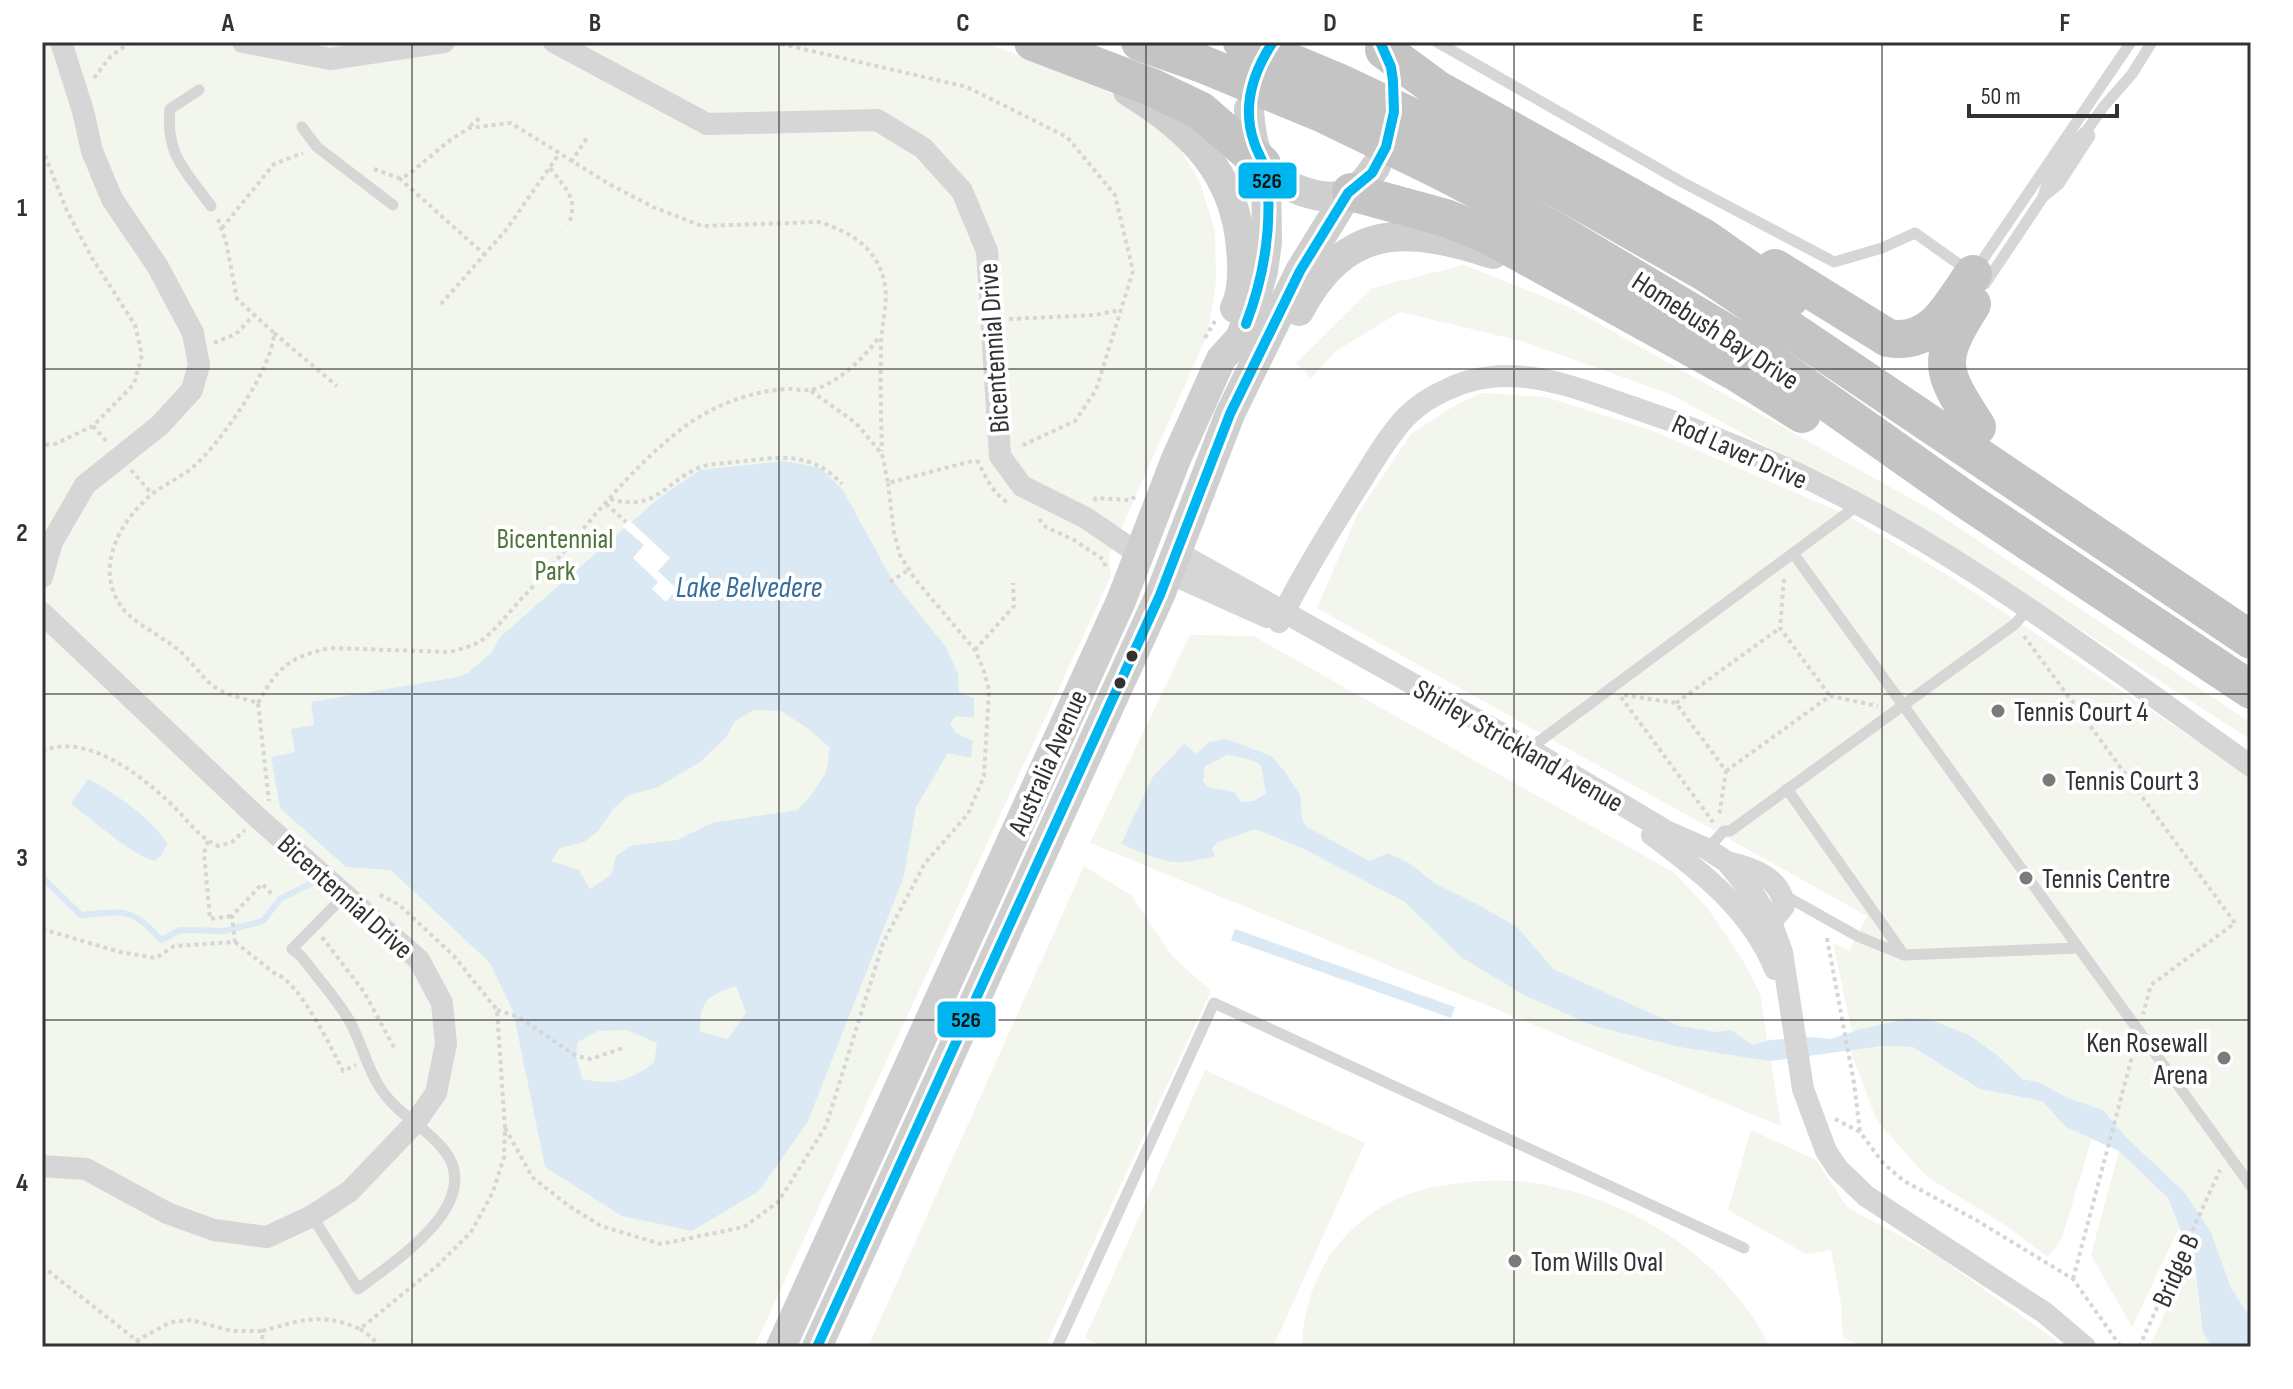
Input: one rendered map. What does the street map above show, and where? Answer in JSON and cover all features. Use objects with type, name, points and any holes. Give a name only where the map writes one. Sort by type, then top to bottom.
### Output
[{"type":"highway","name":"Homebush Bay Drive","points":[[1140,42],[1321,113],[1562,191],[1706,273],[2251,638]]},
{"type":"highway","name":"Homebush Bay Drive","points":[[1242,42],[1338,82],[1443,151],[1545,225],[1745,344],[1966,500],[2251,690]]},
{"type":"highway","points":[[1380,44],[1437,89],[1703,237],[2004,446],[2134,559]]},
{"type":"highway","points":[[1048,47],[1151,87],[1201,111],[1264,166]]},
{"type":"highway","points":[[1359,184],[1467,225],[1734,371],[1909,481],[1966,500]]},
{"type":"highway","points":[[1703,237],[1771,265],[1888,338],[1905,341],[1921,336],[1937,324],[1978,281]]},
{"type":"highway","points":[[1977,427],[1946,373],[1946,353],[1978,281]]},
{"type":"main road","points":[[1380,44],[1391,67],[1394,92]]},
{"type":"main road","points":[[1048,47],[1174,122],[1206,154],[1221,178],[1238,220],[1243,261],[1238,302],[1210,354]]},
{"type":"main road","name":"Australia Avenue","points":[[781,1347],[1140,555],[1176,459],[1210,354],[1240,338],[1253,307],[1263,271],[1267,231],[1264,166],[1252,139],[1249,109]]},
{"type":"main road","points":[[1264,166],[1288,184],[1306,192],[1330,195],[1359,184]]},
{"type":"main road","name":"Australia Avenue","points":[[817,1347],[1173,562],[1230,414],[1300,271],[1359,184]]},
{"type":"main road","points":[[1140,555],[1156,555],[1188,482],[1241,424],[1316,282],[1332,264],[1374,240],[1401,234],[1467,246],[1568,278]]},
{"type":"street","points":[[42,577],[52,542],[85,485],[160,425],[192,390],[199,365],[193,333],[158,267],[112,199],[92,151],[61,42]]},
{"type":"street","points":[[243,42],[330,59],[444,42]]},
{"type":"street","name":"Bicentennial Drive","points":[[554,42],[707,124],[877,120],[923,148],[962,191],[987,251],[1000,456],[1022,486],[1086,518],[1140,555]]},
{"type":"street","name":"Rod Laver Drive","points":[[1281,617],[1344,508],[1384,445],[1407,416],[1445,390],[1466,381],[1523,375],[1556,382],[1669,419],[1755,455],[1858,505],[1946,555],[2022,616],[2251,766]]},
{"type":"street","name":"Shirley Strickland Avenue","points":[[1173,562],[1529,749],[1666,831],[1707,849],[1727,862],[1756,898],[1771,958],[1788,1000],[1806,1099],[1826,1151],[1852,1185],[2057,1322],[2085,1347]]},
{"type":"street","name":"Bicentennial Drive","points":[[42,613],[257,817],[355,891],[419,960],[442,1003],[446,1044],[436,1093],[415,1123],[350,1191],[312,1216],[267,1237],[214,1230],[167,1213],[86,1169],[42,1166]]},
{"type":"street","name":"Shirley Strickland Avenue","points":[[1281,617],[1647,832],[1695,866],[1763,926]]},
{"type":"street","points":[[1727,862],[1753,869],[1774,882],[1783,895],[1784,906],[1763,926]]},
{"type":"street","name":"Shirley Strickland Avenue","points":[[2057,1322],[2076,1347]]},
{"type":"lane","points":[[1437,42],[1682,182],[1834,262],[1882,248],[1915,233],[1978,281]]},
{"type":"lane","points":[[1978,281],[2131,42]]},
{"type":"lane","points":[[1978,281],[2043,197],[2059,184],[2087,142],[2090,136],[2087,130],[2132,74],[2152,42]]},
{"type":"lane","points":[[199,90],[170,109],[168,130],[174,154],[211,206]]},
{"type":"lane","points":[[302,127],[317,147],[393,205]]},
{"type":"lane","points":[[1529,749],[1858,505]]},
{"type":"lane","points":[[1789,556],[2251,1186]]},
{"type":"lane","points":[[1707,849],[1724,831],[1730,831],[2022,616]]},
{"type":"lane","points":[[1787,789],[1904,955]]},
{"type":"lane","points":[[312,1216],[358,1289],[414,1244],[447,1211],[455,1186],[447,1152],[389,1100],[377,1084],[349,1020],[301,956],[292,949],[355,891]]},
{"type":"lane","points":[[1783,895],[1857,936],[1904,955],[2078,948]]},
{"type":"lane","points":[[1057,1347],[1214,1003],[1744,1248]]},
{"type":"path","points":[[83,111],[90,83],[111,56],[131,42]]},
{"type":"path","points":[[773,42],[967,87],[1067,137],[1115,195],[1133,271],[1096,390],[1075,421],[1000,456],[946,466],[888,483]]},
{"type":"path","points":[[399,178],[408,175],[481,117]]},
{"type":"path","points":[[469,128],[511,123],[571,162],[653,207],[702,226],[818,222],[836,227],[871,251],[880,265],[886,287],[881,334],[882,454],[894,533],[908,570],[975,650],[989,690],[984,776],[968,814],[925,863],[883,943],[826,1126],[778,1202],[744,1227],[661,1244],[601,1226],[533,1178],[510,1132],[505,1128]]},
{"type":"path","points":[[571,162],[587,138]]},
{"type":"path","points":[[222,228],[274,164],[317,147]]},
{"type":"path","points":[[42,148],[67,211],[92,258],[135,325],[142,355],[134,384],[93,426],[55,444],[42,445]]},
{"type":"path","points":[[441,304],[485,255],[559,154]]},
{"type":"path","points":[[345,167],[366,168],[399,178],[485,255]]},
{"type":"path","points":[[550,168],[574,202],[568,225]]},
{"type":"path","points":[[211,206],[222,228],[237,299],[337,386]]},
{"type":"path","points":[[991,320],[1095,315],[1121,310]]},
{"type":"path","points":[[1210,354],[1220,311]]},
{"type":"path","points":[[196,347],[236,334],[254,315]]},
{"type":"path","points":[[258,703],[213,685],[179,649],[122,608],[108,576],[109,559],[115,542],[137,510],[152,494],[195,465],[222,435],[259,379],[273,346],[274,333]]},
{"type":"path","points":[[811,391],[844,374],[867,355],[881,334]]},
{"type":"path","points":[[477,650],[481,641],[650,455],[687,425],[722,404],[753,393],[789,388],[811,391],[856,423],[882,454]]},
{"type":"path","points":[[608,502],[629,505],[657,496],[701,466],[771,458],[798,457],[825,469],[842,484]]},
{"type":"path","points":[[1086,518],[1096,498],[1130,500],[1142,495]]},
{"type":"path","points":[[608,502],[626,522]]},
{"type":"path","points":[[1789,556],[1780,628],[1830,696],[1900,708]]},
{"type":"path","points":[[890,582],[908,570]]},
{"type":"path","points":[[975,650],[1014,606],[1013,583]]},
{"type":"path","points":[[2022,616],[2235,923],[2151,985],[2073,1279]]},
{"type":"path","points":[[1780,628],[1676,703],[1620,695],[1717,827],[1726,771],[1830,696]]},
{"type":"path","points":[[42,751],[67,745],[102,754],[158,794],[208,841],[218,846],[232,842],[269,806],[258,703],[280,668],[294,658],[330,648],[450,652],[481,641]]},
{"type":"path","points":[[1676,703],[1726,771]]},
{"type":"path","points":[[208,841],[204,853],[210,919],[232,916],[262,884],[274,896]]},
{"type":"path","points":[[355,891],[398,904],[453,955],[497,1010],[519,1017],[576,1056],[591,1059],[623,1048]]},
{"type":"path","points":[[232,916],[235,942]]},
{"type":"path","points":[[42,929],[120,952],[156,958],[174,946],[235,942],[274,973],[280,974],[290,985],[323,1031],[343,1071],[367,1060]]},
{"type":"path","points":[[320,935],[364,992],[396,1051]]},
{"type":"path","points":[[1827,938],[1840,998],[1860,1132]]},
{"type":"path","points":[[360,1329],[438,1265],[471,1232],[493,1192],[504,1157],[505,1128],[497,1010]]},
{"type":"path","points":[[1806,1099],[1860,1132],[1883,1163],[1904,1181],[2073,1279],[2121,1347]]},
{"type":"path","name":"Bridge B","points":[[2140,1345],[2227,1153]]},
{"type":"path","points":[[42,1266],[145,1347]]},
{"type":"path","points":[[136,1341],[171,1322],[191,1320],[232,1331],[262,1331],[309,1317],[337,1319],[360,1329],[373,1338],[378,1347]]},
{"type":"path","points":[[262,1331],[263,1347]]},
{"type":"green space","name":"Bicentennial Park","points":[[42,42],[980,42],[1082,76],[1144,113],[1179,147],[1200,182],[1215,231],[1216,282],[1208,333],[1109,556],[1111,576],[754,1347],[42,1347]]},
{"type":"green space","points":[[1464,265],[1569,307],[1940,515],[2251,723],[2251,740],[1964,554],[1670,394],[1522,341],[1400,312],[1336,351],[1311,378],[1296,363],[1372,288]]},
{"type":"green space","name":"Tennis Centre","points":[[1481,393],[1546,397],[1653,431],[1845,514],[1949,576],[2251,777],[2251,1324],[2231,1288],[2211,1232],[2185,1193],[2125,1136],[2103,1110],[2068,1098],[2038,1082],[2022,1079],[1997,1055],[1969,1035],[1852,1032],[1833,943],[1849,951],[1867,916],[1317,608],[1358,513],[1411,434],[1454,406]]},
{"type":"green space","points":[[1190,635],[1253,636],[1673,872],[1706,906],[1741,957],[1760,993],[1781,1126],[1090,843]]},
{"type":"green space","points":[[1084,866],[1131,895],[1173,957],[1211,991],[1045,1347],[868,1347]]},
{"type":"green space","points":[[1882,1046],[1913,1047],[1980,1089],[2042,1101],[2066,1127],[2092,1138],[2062,1238],[2048,1257],[2002,1223],[1927,1177],[1877,1121],[1850,1050]]},
{"type":"green space","points":[[1205,1070],[1365,1143],[1273,1347],[1104,1347],[1085,1338]]},
{"type":"green space","points":[[1751,1130],[1816,1160],[1848,1208],[1934,1254],[2053,1338],[2061,1347],[1866,1347],[1843,1338],[1841,1304],[1831,1250],[1806,1254],[1728,1210]]},
{"type":"green space","points":[[2119,1151],[2168,1198],[2179,1228],[2132,1327],[2091,1255]]},
{"type":"green space","name":"Tom Wills Oval","points":[[1478,1181],[1526,1182],[1569,1191],[1605,1202],[1639,1218],[1671,1237],[1728,1286],[1751,1315],[1770,1347],[1302,1347],[1312,1291],[1339,1243],[1358,1224],[1406,1195],[1434,1187]]},
{"type":"green space","points":[[2190,1255],[2200,1314],[2212,1347],[2150,1347]]},
{"type":"water","name":"Lake Belvedere","points":[[785,461],[820,468],[843,490],[892,580],[946,647],[958,674],[959,693],[974,698],[974,718],[956,716],[950,723],[956,733],[973,741],[971,758],[948,753],[916,807],[904,876],[808,1121],[759,1191],[692,1231],[622,1216],[545,1167],[513,1011],[490,963],[391,870],[346,867],[280,808],[271,757],[295,752],[291,729],[314,725],[311,702],[468,673],[492,652],[501,636],[659,498],[700,470]],"holes":[[[754,710],[781,711],[809,729],[830,748],[826,773],[797,810],[712,823],[677,840],[630,846],[616,856],[612,874],[590,889],[579,870],[551,861],[560,848],[584,842],[598,831],[627,796],[658,787],[700,762],[727,736],[735,721]],[[736,986],[746,1013],[728,1039],[700,1032],[707,1001]],[[627,1030],[657,1043],[654,1063],[620,1080],[602,1082],[582,1079],[576,1056],[578,1042],[598,1031]]]},
{"type":"water","points":[[1227,739],[1271,756],[1300,795],[1302,820],[1307,827],[1369,861],[1388,853],[1409,863],[1436,884],[1517,927],[1553,969],[1679,1026],[1716,1032],[1731,1030],[1752,1045],[1770,1040],[1831,1039],[1909,1018],[1931,1020],[1969,1035],[1997,1055],[2022,1079],[2038,1082],[2068,1098],[2103,1110],[2125,1136],[2185,1193],[2211,1232],[2231,1288],[2249,1316],[2251,1347],[2212,1347],[2203,1333],[2195,1268],[2168,1198],[2119,1151],[2066,1127],[2042,1101],[1980,1089],[1913,1047],[1882,1046],[1770,1061],[1680,1047],[1594,1026],[1524,995],[1461,957],[1405,902],[1304,849],[1255,829],[1218,842],[1212,848],[1215,857],[1183,862],[1160,859],[1121,844],[1152,778],[1184,744],[1197,754],[1209,742]],"holes":[[[1227,755],[1261,765],[1266,793],[1254,801],[1241,802],[1234,792],[1208,787],[1203,781],[1205,766]]]},
{"type":"water","points":[[88,779],[121,799],[151,824],[167,843],[162,855],[154,861],[143,856],[71,804]]},
{"type":"water","points":[[1235,929],[1455,1007],[1451,1018],[1231,940]]},
{"type":"pier","points":[[629,520],[670,558],[658,571],[677,589],[666,602],[652,589],[658,582],[633,558],[644,545],[622,526]]},
{"type":"waterway","points":[[42,877],[81,915],[117,913],[134,916],[161,940],[180,930],[224,931],[263,921],[280,899],[312,883]]},
{"type":"transit line","name":"526","points":[[1246,324],[1262,270],[1268,214],[1266,172],[1251,129],[1249,103],[1260,65],[1273,42]]},
{"type":"transit line","name":"526","points":[[817,1347],[1160,595],[1230,414],[1300,271],[1348,193],[1372,173],[1386,147],[1394,112],[1393,81],[1391,67],[1380,42]]},
{"type":"place","name":"Tennis Court 4","points":[[1998,711]]},
{"type":"place","name":"Tennis Court 3","points":[[2049,780]]},
{"type":"place","name":"Tennis Centre","points":[[2026,878]]},
{"type":"place","name":"Ken Rosewall Arena","points":[[2224,1058]]},
{"type":"place","name":"Tom Wills Oval","points":[[1515,1261]]}]
